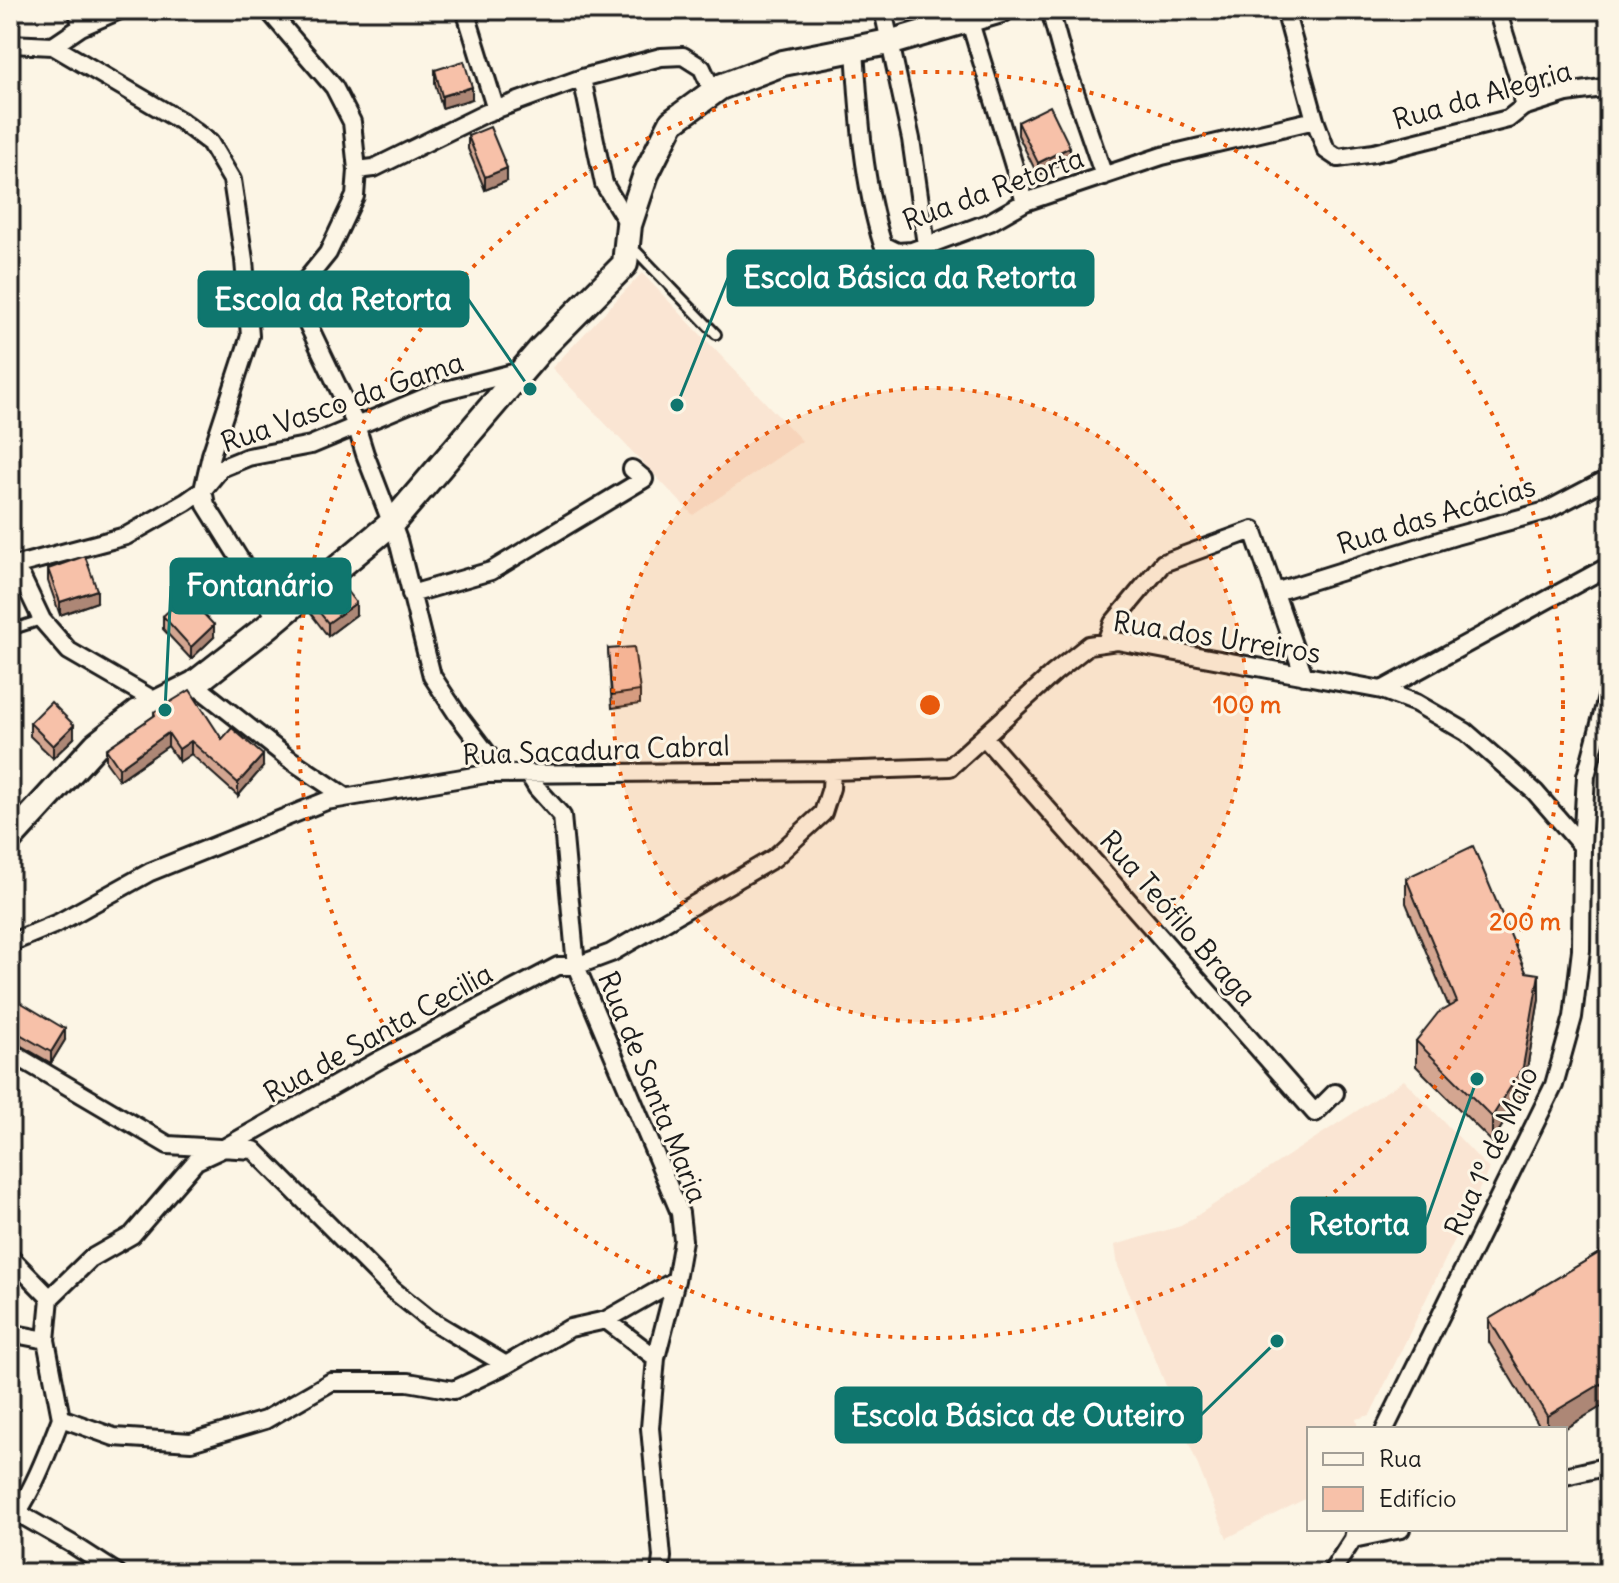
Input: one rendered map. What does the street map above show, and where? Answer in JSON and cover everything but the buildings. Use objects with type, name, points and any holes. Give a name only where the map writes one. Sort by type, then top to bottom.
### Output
[{"type":"street","points":[[53,46],[79,18],[120,10]]},
{"type":"street","points":[[248,311],[294,295],[328,253],[355,196],[357,170],[352,122],[334,87],[268,10]]},
{"type":"street","points":[[465,10],[496,110]]},
{"type":"street","points":[[883,10],[911,139],[926,245]]},
{"type":"street","points":[[10,839],[96,745],[138,712],[194,684],[392,523],[541,349],[625,264],[628,236],[646,174],[672,122],[720,87],[783,63],[890,42],[1001,10]]},
{"type":"street","points":[[1050,10],[1104,176]]},
{"type":"street","name":"Rua da Alegria","points":[[1285,10],[1315,120],[1326,150],[1338,158],[1374,153],[1508,119],[1523,107],[1567,93],[1609,87]]},
{"type":"street","points":[[1497,10],[1521,87],[1523,107]]},
{"type":"street","points":[[969,19],[1025,202]]},
{"type":"street","points":[[10,44],[53,46],[181,121],[210,143],[232,180],[244,260],[250,336],[211,455],[203,490],[206,505],[277,619]]},
{"type":"street","name":"Rua da Retorta","points":[[855,49],[864,159],[877,226],[883,245],[897,252],[912,251],[990,222],[1025,202],[1162,156],[1315,120]]},
{"type":"street","points":[[357,170],[374,168],[496,110],[582,78],[661,57],[683,56],[702,68],[713,92]]},
{"type":"street","points":[[582,78],[604,184],[628,236]]},
{"type":"street","points":[[294,295],[356,425],[392,523],[432,676],[502,773]]},
{"type":"street","name":"Rua Vasco da Gama","points":[[10,567],[126,536],[203,490],[221,468],[248,457],[311,445],[438,392],[522,371]]},
{"type":"street","points":[[411,594],[491,571],[644,479],[632,469]]},
{"type":"street","name":"Rua das Acácias","points":[[1275,592],[1546,511],[1609,478]]},
{"type":"street","points":[[1106,642],[1113,623],[1163,563],[1253,530],[1304,676]]},
{"type":"street","points":[[1382,690],[1609,566]]},
{"type":"street","points":[[10,567],[22,578],[42,620],[69,651],[157,702]]},
{"type":"street","name":"Rua dos Urreiros","points":[[832,771],[950,767],[1089,645],[1117,641],[1382,690],[1416,703],[1466,732],[1535,792],[1582,846]]},
{"type":"street","points":[[194,684],[288,758],[346,797]]},
{"type":"street","name":"Rua 1º de Maio","points":[[1386,1427],[1554,1085],[1573,1017],[1581,950],[1586,776],[1609,690]]},
{"type":"street","name":"Rua Teófilo Braga","points":[[984,737],[1315,1113],[1335,1093]]},
{"type":"street","name":"Rua Sacadura Cabral","points":[[10,943],[58,923],[150,872],[326,801],[502,773],[832,771]]},
{"type":"street","name":"Rua de Santa Cecilia","points":[[50,1298],[90,1259],[132,1235],[196,1161],[558,966],[576,966],[611,953],[774,858],[823,813],[831,788],[832,771]]},
{"type":"street","name":"Rua de Santa Maria","points":[[528,773],[562,816],[576,966],[680,1213],[683,1240],[656,1358],[650,1428],[662,1557],[660,1573]]},
{"type":"street","points":[[10,1052],[168,1145],[254,1150],[393,1290],[429,1319],[506,1365]]},
{"type":"street","points":[[10,1257],[50,1298],[46,1340],[61,1418],[51,1445],[14,1518],[72,1544],[117,1573]]},
{"type":"street","points":[[61,1418],[114,1437],[191,1442],[265,1420],[331,1382],[408,1382],[454,1390],[506,1365],[570,1328],[606,1320],[676,1280]]},
{"type":"street","points":[[606,1320],[656,1358]]},
{"type":"street","points":[[10,1333],[46,1340]]},
{"type":"street","points":[[1567,1476],[1609,1466]]},
{"type":"street","points":[[1331,1573],[1354,1534],[1382,1531]]},
{"type":"lane","points":[[628,236],[637,252],[716,334]]},
{"type":"lane","points":[[10,630],[42,620]]},
{"type":"shaded area","points":[[642,273],[802,441],[693,515],[552,368]]},
{"type":"shaded area","points":[[1404,1080],[1489,1169],[1370,1415],[1356,1419],[1358,1427],[1307,1427],[1307,1498],[1227,1538],[1118,1266],[1115,1245],[1181,1226]]},
{"type":"place","name":"Escola da Retorta","points":[[530,389]]},
{"type":"place","name":"Escola Básica da Retorta","points":[[677,405]]},
{"type":"place","name":"Fontanário","points":[[165,710]]},
{"type":"place","name":"Retorta","points":[[1477,1079]]},
{"type":"place","name":"Escola Básica de Outeiro","points":[[1277,1341]]}]
